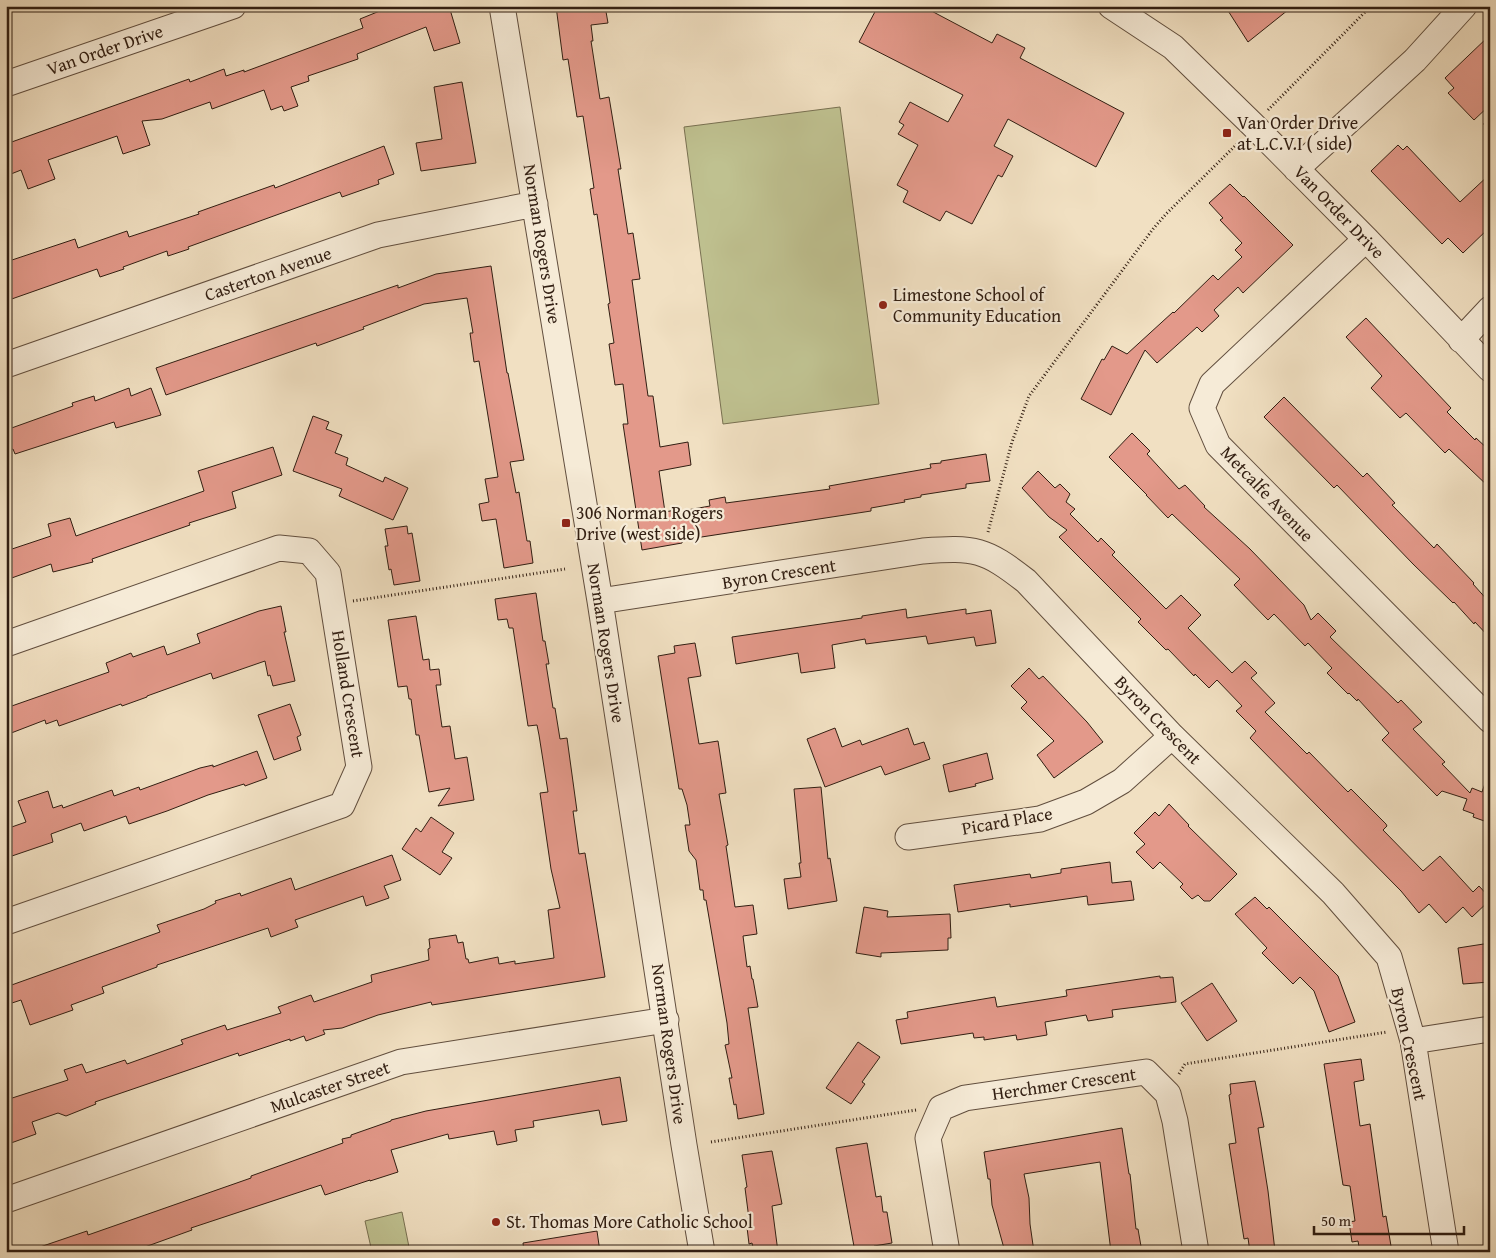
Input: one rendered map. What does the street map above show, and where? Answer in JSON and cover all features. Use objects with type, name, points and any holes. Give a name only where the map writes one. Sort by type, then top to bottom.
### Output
[{"type":"street","name":"Van Order Drive","points":[[6,84],[233,6]]},
{"type":"street","name":"Norman Rogers Drive","points":[[502,6],[600,601],[702,1252]]},
{"type":"street","name":"Van Order Drive","points":[[1111,6],[1173,47],[1366,239],[1490,370]]},
{"type":"street","points":[[1296,169],[1415,60],[1464,6]]},
{"type":"street","name":"Casterton Avenue","points":[[6,365],[378,235],[535,204]]},
{"type":"street","name":"Metcalfe Avenue","points":[[1366,239],[1212,384],[1202,408],[1218,445],[1490,720]]},
{"type":"street","points":[[1461,340],[1490,309]]},
{"type":"street","name":"Holland Crescent","points":[[6,644],[279,548],[308,551],[328,573],[359,767],[342,805],[6,922]]},
{"type":"street","name":"Byron Crescent","points":[[600,601],[958,548],[982,552],[1002,562],[1026,582],[1172,736],[1333,893],[1389,957],[1411,1035],[1446,1252]]},
{"type":"street","name":"Picard Place","points":[[908,837],[1040,818],[1086,802],[1122,782],[1172,736]]},
{"type":"street","name":"Mulcaster Street","points":[[6,1200],[401,1062],[666,1020]]},
{"type":"street","points":[[1411,1035],[1490,1029]]},
{"type":"street","name":"Herchmer Crescent","points":[[941,1108],[965,1098],[1146,1072],[1168,1094]]},
{"type":"street","points":[[1168,1094],[1175,1121],[1196,1252]]},
{"type":"street","points":[[941,1108],[928,1138],[947,1252]]},
{"type":"path","points":[[982,552],[1012,442],[1029,396],[1166,214],[1235,148],[1253,125],[1371,6]]},
{"type":"path","points":[[1484,123],[1490,129]]},
{"type":"path","points":[[334,604],[565,569]]},
{"type":"path","points":[[1168,1094],[1185,1064],[1411,1035]]},
{"type":"path","points":[[711,1142],[902,1112],[941,1108]]},
{"type":"green space","points":[[840,107],[879,404],[723,424],[684,127]]},
{"type":"green space","points":[[402,1212],[410,1252],[372,1252],[365,1221]]},
{"type":"building","points":[[392,6],[449,6],[460,43],[434,51],[426,27],[357,54],[358,59],[308,76],[309,81],[291,87],[298,106],[284,111],[282,106],[271,110],[264,90],[212,109],[210,102],[162,119],[142,121],[150,145],[123,154],[117,136],[48,160],[55,179],[28,189],[21,170],[6,176],[6,144],[189,79],[190,82],[224,69],[226,76],[244,70],[244,72],[363,28],[360,19]]},
{"type":"building","points":[[556,6],[605,6],[608,23],[591,25],[593,41],[591,41],[600,99],[609,97],[621,169],[618,169],[628,234],[633,233],[640,279],[632,280],[648,396],[653,396],[660,447],[688,442],[691,465],[659,471],[665,512],[710,506],[709,500],[725,497],[726,503],[830,489],[829,486],[931,468],[930,464],[941,463],[941,461],[986,454],[990,481],[966,484],[966,488],[921,495],[921,497],[904,500],[905,502],[871,508],[871,511],[682,540],[682,543],[642,550],[623,424],[628,424],[623,384],[615,385],[609,344],[614,343],[608,304],[610,303],[597,214],[594,215],[590,189],[594,188],[583,116],[577,117],[568,59],[563,60]]},
{"type":"building","points":[[878,6],[922,6],[992,43],[997,34],[1025,48],[1020,58],[1124,113],[1096,167],[1008,119],[994,146],[1013,156],[1002,177],[998,175],[972,224],[946,211],[940,221],[903,202],[908,191],[897,185],[918,145],[898,134],[904,125],[899,122],[910,102],[948,122],[963,95],[859,42]]},
{"type":"building","points":[[1225,6],[1293,6],[1248,42]]},
{"type":"building","points":[[1490,35],[1490,105],[1474,120],[1448,93],[1454,88],[1445,78]]},
{"type":"building","points":[[462,82],[476,163],[421,171],[416,143],[442,139],[434,87]]},
{"type":"building","points":[[1398,145],[1403,150],[1407,146],[1460,202],[1490,174],[1490,227],[1463,253],[1448,238],[1442,244],[1371,171]]},
{"type":"building","points":[[384,146],[394,174],[378,180],[379,184],[342,197],[340,192],[168,256],[167,251],[100,277],[97,269],[6,301],[6,262],[75,239],[78,248],[127,231],[129,237],[199,214],[198,212],[274,185],[275,188]]},
{"type":"building","points":[[1230,184],[1293,245],[1243,293],[1238,287],[1214,310],[1219,316],[1202,332],[1197,327],[1157,363],[1145,350],[1111,415],[1081,399],[1102,359],[1104,360],[1112,346],[1127,354],[1174,313],[1213,275],[1218,280],[1242,257],[1235,250],[1242,243],[1220,220],[1223,218],[1209,203]]},
{"type":"building","points":[[491,266],[507,373],[524,460],[510,462],[516,493],[519,492],[527,541],[530,541],[533,563],[504,568],[496,519],[482,521],[479,504],[489,502],[485,479],[498,477],[479,361],[474,362],[470,333],[473,333],[467,298],[424,304],[317,346],[316,343],[166,395],[156,368],[398,285],[398,288],[436,274]]},
{"type":"building","points":[[1366,318],[1451,408],[1447,412],[1475,440],[1476,438],[1490,451],[1490,488],[1449,449],[1445,453],[1406,413],[1400,418],[1371,388],[1382,376],[1346,337]]},
{"type":"building","points":[[129,388],[131,396],[151,388],[161,415],[116,428],[114,422],[15,454],[13,449],[6,451],[6,430],[73,406],[72,403],[94,396],[95,401]]},
{"type":"building","points":[[1284,397],[1363,477],[1367,473],[1395,503],[1392,505],[1434,548],[1437,544],[1474,583],[1490,603],[1490,638],[1413,564],[1337,485],[1334,488],[1264,417]]},
{"type":"building","points":[[313,416],[329,422],[326,429],[342,435],[335,453],[348,458],[346,465],[383,482],[385,477],[408,488],[393,520],[339,496],[342,489],[293,471]]},
{"type":"building","points":[[1132,433],[1150,451],[1147,454],[1179,489],[1185,485],[1204,507],[1250,549],[1304,605],[1311,620],[1318,613],[1336,631],[1330,637],[1398,703],[1401,700],[1422,722],[1413,729],[1445,762],[1442,764],[1470,793],[1472,788],[1482,792],[1488,775],[1490,776],[1490,823],[1473,817],[1474,814],[1463,810],[1467,799],[1442,791],[1437,796],[1382,740],[1389,733],[1358,699],[1357,701],[1348,694],[1327,673],[1332,668],[1308,643],[1305,646],[1274,614],[1268,620],[1234,585],[1240,579],[1172,514],[1168,518],[1109,457]]},
{"type":"building","points":[[273,447],[282,475],[232,492],[236,508],[189,523],[190,525],[92,559],[93,562],[53,572],[51,564],[6,580],[6,551],[51,536],[48,524],[70,518],[76,536],[204,491],[198,471]]},
{"type":"building","points":[[1038,471],[1055,488],[1060,484],[1070,494],[1066,502],[1075,509],[1070,514],[1098,542],[1101,538],[1115,552],[1112,555],[1166,609],[1181,595],[1201,615],[1188,628],[1232,673],[1245,661],[1257,673],[1251,678],[1275,703],[1265,712],[1307,754],[1309,752],[1348,792],[1351,789],[1386,824],[1387,826],[1383,830],[1423,871],[1440,856],[1473,892],[1479,886],[1490,900],[1472,917],[1463,907],[1446,923],[1429,904],[1419,913],[1401,891],[1250,738],[1256,731],[1236,711],[1242,706],[1217,680],[1209,688],[1195,674],[1194,676],[1138,622],[1141,619],[1059,537],[1067,530],[1049,517],[1022,488]]},
{"type":"building","points":[[407,526],[408,534],[412,533],[420,581],[394,585],[385,546],[388,546],[385,529]]},
{"type":"building","points":[[536,593],[543,641],[545,641],[549,664],[546,664],[553,708],[555,708],[560,739],[567,738],[577,811],[573,811],[579,854],[585,853],[605,977],[432,1005],[431,1002],[378,1015],[342,1028],[323,1030],[325,1034],[306,1041],[304,1036],[239,1056],[238,1053],[95,1102],[96,1104],[66,1116],[58,1113],[32,1122],[36,1134],[11,1143],[6,1130],[6,1100],[68,1080],[64,1070],[82,1064],[86,1073],[125,1060],[127,1064],[183,1044],[181,1040],[225,1025],[227,1030],[281,1013],[278,1007],[311,995],[314,1002],[372,982],[371,975],[429,960],[429,939],[456,935],[458,943],[463,942],[466,959],[468,959],[469,963],[498,957],[499,964],[515,961],[515,964],[554,958],[548,910],[560,908],[551,869],[540,793],[548,792],[539,735],[537,725],[528,726],[513,628],[509,628],[507,619],[498,620],[495,599]]},
{"type":"building","points":[[281,606],[286,632],[284,632],[295,681],[273,686],[270,675],[268,676],[265,661],[213,679],[211,673],[122,706],[121,704],[59,726],[57,720],[46,724],[45,720],[6,735],[6,708],[109,672],[106,663],[131,653],[133,657],[164,646],[167,655],[200,643],[197,634],[259,611]]},
{"type":"building","points":[[906,609],[907,618],[966,609],[966,614],[991,610],[996,643],[976,646],[974,637],[928,644],[926,636],[866,644],[865,639],[832,645],[835,668],[801,673],[798,653],[736,664],[732,637],[862,618],[862,616]]},
{"type":"building","points":[[416,616],[423,660],[429,659],[430,670],[439,669],[441,685],[436,685],[442,727],[450,726],[455,759],[467,757],[474,800],[438,806],[450,788],[429,792],[419,735],[416,735],[411,699],[409,699],[407,686],[398,687],[388,620]]},
{"type":"building","points":[[695,643],[701,676],[688,678],[699,744],[718,741],[726,793],[719,794],[728,845],[726,846],[735,907],[753,905],[757,934],[743,936],[747,967],[750,966],[758,1007],[748,1008],[764,1114],[738,1119],[729,1078],[732,1078],[725,1045],[729,1044],[727,1023],[706,900],[704,900],[703,890],[700,890],[696,860],[689,851],[685,825],[690,825],[687,805],[682,789],[679,789],[658,656],[675,653],[674,646]]},
{"type":"building","points":[[1029,668],[1039,679],[1043,676],[1087,722],[1103,742],[1054,778],[1037,755],[1054,741],[1021,708],[1027,702],[1011,686]]},
{"type":"building","points":[[290,704],[301,735],[297,737],[301,750],[274,760],[258,715]]},
{"type":"building","points":[[835,728],[842,747],[860,740],[862,745],[908,728],[914,745],[924,742],[930,759],[885,775],[881,766],[825,787],[807,739]]},
{"type":"building","points":[[257,751],[267,778],[245,786],[244,784],[208,795],[129,824],[126,816],[84,831],[81,823],[51,834],[53,842],[6,858],[6,829],[26,822],[18,801],[48,791],[53,808],[62,805],[63,808],[112,790],[114,796],[139,787],[140,790],[200,768],[213,765],[213,767]]},
{"type":"building","points":[[987,753],[993,779],[975,784],[976,786],[949,792],[943,765]]},
{"type":"building","points":[[821,787],[828,859],[830,858],[837,901],[788,909],[784,879],[801,877],[794,789]]},
{"type":"building","points":[[1169,804],[1188,826],[1237,874],[1210,901],[1204,901],[1198,895],[1192,899],[1180,887],[1183,884],[1160,862],[1153,869],[1136,852],[1145,844],[1134,833],[1155,812],[1159,816]]},
{"type":"building","points":[[431,817],[454,833],[442,852],[452,858],[440,875],[402,849],[416,828],[421,832]]},
{"type":"building","points":[[392,855],[401,880],[384,886],[389,898],[366,906],[363,896],[295,920],[298,927],[271,937],[268,928],[157,965],[157,967],[102,987],[104,993],[71,1005],[73,1010],[30,1025],[21,1000],[6,1005],[6,987],[160,932],[157,925],[204,909],[216,903],[215,901],[240,893],[241,896],[291,878],[295,890]]},
{"type":"building","points":[[1110,862],[1112,883],[1131,881],[1134,900],[1088,905],[1087,896],[1010,907],[1010,904],[958,912],[954,885],[1030,874],[1031,878],[1061,873],[1061,869]]},
{"type":"building","points":[[1255,897],[1267,909],[1269,907],[1338,976],[1355,1022],[1329,1032],[1314,991],[1300,977],[1293,984],[1262,953],[1267,948],[1235,914]]},
{"type":"building","points":[[864,907],[888,911],[887,917],[950,914],[951,938],[948,938],[948,950],[881,953],[881,957],[856,953]]},
{"type":"building","points":[[1490,943],[1490,982],[1463,984],[1458,948]]},
{"type":"building","points":[[1160,976],[1160,978],[1173,977],[1176,1002],[1112,1010],[1113,1017],[1088,1021],[1086,1015],[1045,1022],[1047,1035],[1017,1040],[1016,1035],[984,1040],[984,1037],[974,1038],[973,1033],[901,1044],[896,1020],[908,1018],[907,1012],[995,997],[997,1007],[1067,996],[1066,990]]},
{"type":"building","points":[[1212,983],[1237,1021],[1207,1041],[1181,1003]]},
{"type":"building","points":[[858,1042],[880,1057],[862,1082],[865,1084],[851,1104],[826,1088]]},
{"type":"building","points":[[1361,1059],[1364,1080],[1354,1082],[1360,1126],[1370,1124],[1383,1217],[1386,1216],[1392,1252],[1360,1252],[1358,1241],[1352,1242],[1349,1222],[1355,1221],[1350,1186],[1343,1185],[1324,1064]]},
{"type":"building","points":[[620,1077],[627,1121],[602,1125],[599,1110],[533,1121],[534,1127],[515,1130],[517,1141],[497,1145],[494,1131],[449,1139],[448,1134],[391,1150],[398,1172],[325,1195],[321,1185],[191,1228],[192,1230],[131,1252],[34,1252],[34,1249],[87,1231],[88,1235],[251,1178],[251,1176],[343,1143],[342,1139],[391,1120],[426,1111]]},
{"type":"building","points":[[1255,1081],[1264,1127],[1258,1128],[1275,1251],[1267,1252],[1250,1252],[1248,1238],[1244,1239],[1229,1144],[1236,1143],[1229,1095],[1231,1094],[1230,1084]]},
{"type":"building","points":[[1122,1128],[1130,1174],[1136,1229],[1138,1229],[1142,1252],[1111,1252],[1100,1162],[1024,1174],[1029,1198],[1034,1252],[1005,1252],[992,1205],[990,1179],[988,1179],[984,1152]]},
{"type":"building","points":[[867,1143],[876,1197],[881,1196],[883,1212],[887,1212],[892,1243],[874,1246],[875,1252],[855,1252],[836,1148]]},
{"type":"building","points":[[772,1151],[782,1204],[772,1206],[778,1252],[754,1252],[752,1243],[749,1244],[746,1219],[749,1219],[745,1188],[747,1187],[742,1155]]},
{"type":"building","points":[[597,1231],[600,1252],[524,1252],[523,1243]]},
{"type":"place","name":"Van Order Drive at L.C.V.I ( side)","points":[[1227,133]]},
{"type":"place","name":"Limestone School of Community Education","points":[[883,305]]},
{"type":"place","name":"306 Norman Rogers Drive (west side)","points":[[566,523]]},
{"type":"place","name":"St. Thomas More Catholic School","points":[[496,1222]]}]
